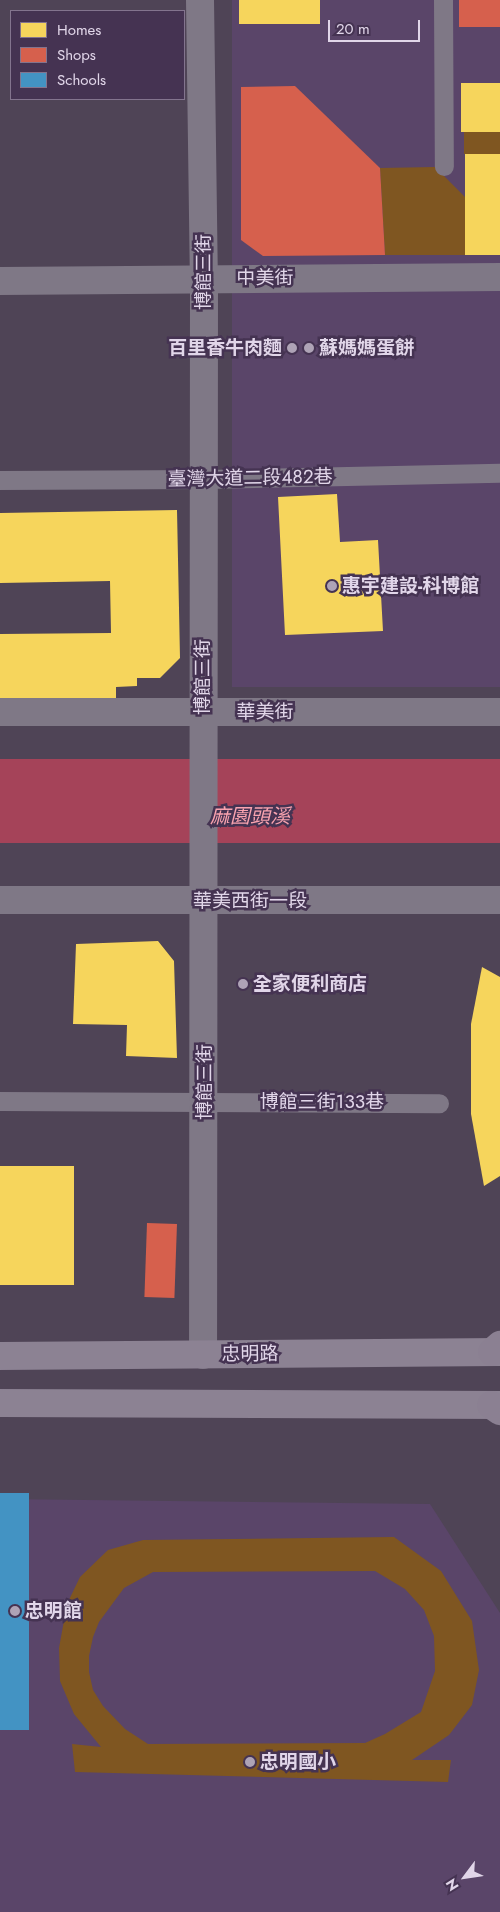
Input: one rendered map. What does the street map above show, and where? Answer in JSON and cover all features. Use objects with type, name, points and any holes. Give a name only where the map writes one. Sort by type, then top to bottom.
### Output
[{"type":"main road","name":"忠明路","points":[[0,1356],[497,1350]]},
{"type":"main road","points":[[0,1403],[497,1407]]},
{"type":"street","name":"博館三街","points":[[200,0],[204,279],[203,720],[205,1102],[203,1355]]},
{"type":"street","name":"中美街","points":[[0,281],[500,277]]},
{"type":"street","name":"華美街","points":[[0,712],[203,720],[500,712]]},
{"type":"street","name":"華美西街一段","points":[[0,900],[205,893],[500,900]]},
{"type":"lane","points":[[443,0],[444,166]]},
{"type":"lane","name":"臺灣大道二段482巷","points":[[0,480],[204,479],[500,473]]},
{"type":"lane","name":"博館三街133巷","points":[[0,1101],[439,1103]]},
{"type":"shaded area","points":[[232,0],[500,0],[500,687],[232,687]]},
{"type":"shaded area","points":[[464,132],[500,132],[500,154],[464,154]]},
{"type":"shaded area","points":[[435,167],[467,199],[468,255],[385,255],[380,168]]},
{"type":"shaded area","name":"忠明國小","points":[[0,1499],[430,1504],[500,1613],[500,1912],[0,1912]]},
{"type":"shaded area","points":[[394,1537],[441,1571],[472,1621],[479,1670],[472,1705],[449,1735],[412,1760],[451,1760],[448,1782],[75,1772],[72,1744],[101,1747],[74,1714],[60,1681],[59,1648],[67,1604],[80,1577],[108,1550],[143,1540]],"holes":[[[375,1571],[405,1589],[424,1610],[434,1636],[435,1671],[421,1712],[385,1734],[365,1743],[148,1744],[125,1729],[103,1706],[93,1690],[89,1672],[89,1656],[93,1637],[99,1622],[124,1588],[153,1572]]]},
{"type":"water","name":"麻園頭溪","points":[[0,759],[500,759],[500,843],[0,843]]},
{"type":"building: Homes","points":[[239,0],[320,0],[320,24],[239,24]]},
{"type":"building: Homes","points":[[461,83],[500,83],[500,132],[461,132]]},
{"type":"building: Homes","points":[[465,154],[500,154],[500,255],[465,255]]},
{"type":"building: Homes","name":"惠宇建設-科博館","points":[[337,494],[340,542],[378,540],[383,631],[285,635],[278,497]]},
{"type":"building: Homes","points":[[177,510],[180,658],[160,678],[137,678],[137,686],[116,687],[116,699],[0,702],[0,634],[111,633],[110,581],[0,583],[0,513]]},
{"type":"building: Homes","points":[[158,941],[174,961],[177,1058],[126,1056],[127,1025],[73,1024],[76,944]]},
{"type":"building: Homes","points":[[482,967],[500,977],[500,1176],[484,1186],[471,1114],[471,1024]]},
{"type":"building: Homes","points":[[0,1166],[74,1166],[74,1285],[0,1285]]},
{"type":"building: Shops","points":[[459,0],[500,0],[500,27],[459,27]]},
{"type":"building: Shops","points":[[295,86],[380,168],[385,255],[263,256],[241,240],[241,87]]},
{"type":"building: Shops","points":[[147,1223],[177,1224],[174,1298],[144,1297]]},
{"type":"building: Schools","name":"忠明館","points":[[0,1493],[29,1493],[29,1730],[0,1730]]},
{"type":"place","name":"百里香牛肉麵","points":[[292,348]]},
{"type":"place","name":"蘇媽媽蛋餅","points":[[309,348]]},
{"type":"place","name":"惠宇建設-科博館","points":[[332,586]]},
{"type":"place","name":"全家便利商店","points":[[243,984]]},
{"type":"place","name":"忠明館","points":[[15,1611]]},
{"type":"place","name":"忠明國小","points":[[250,1762]]}]
